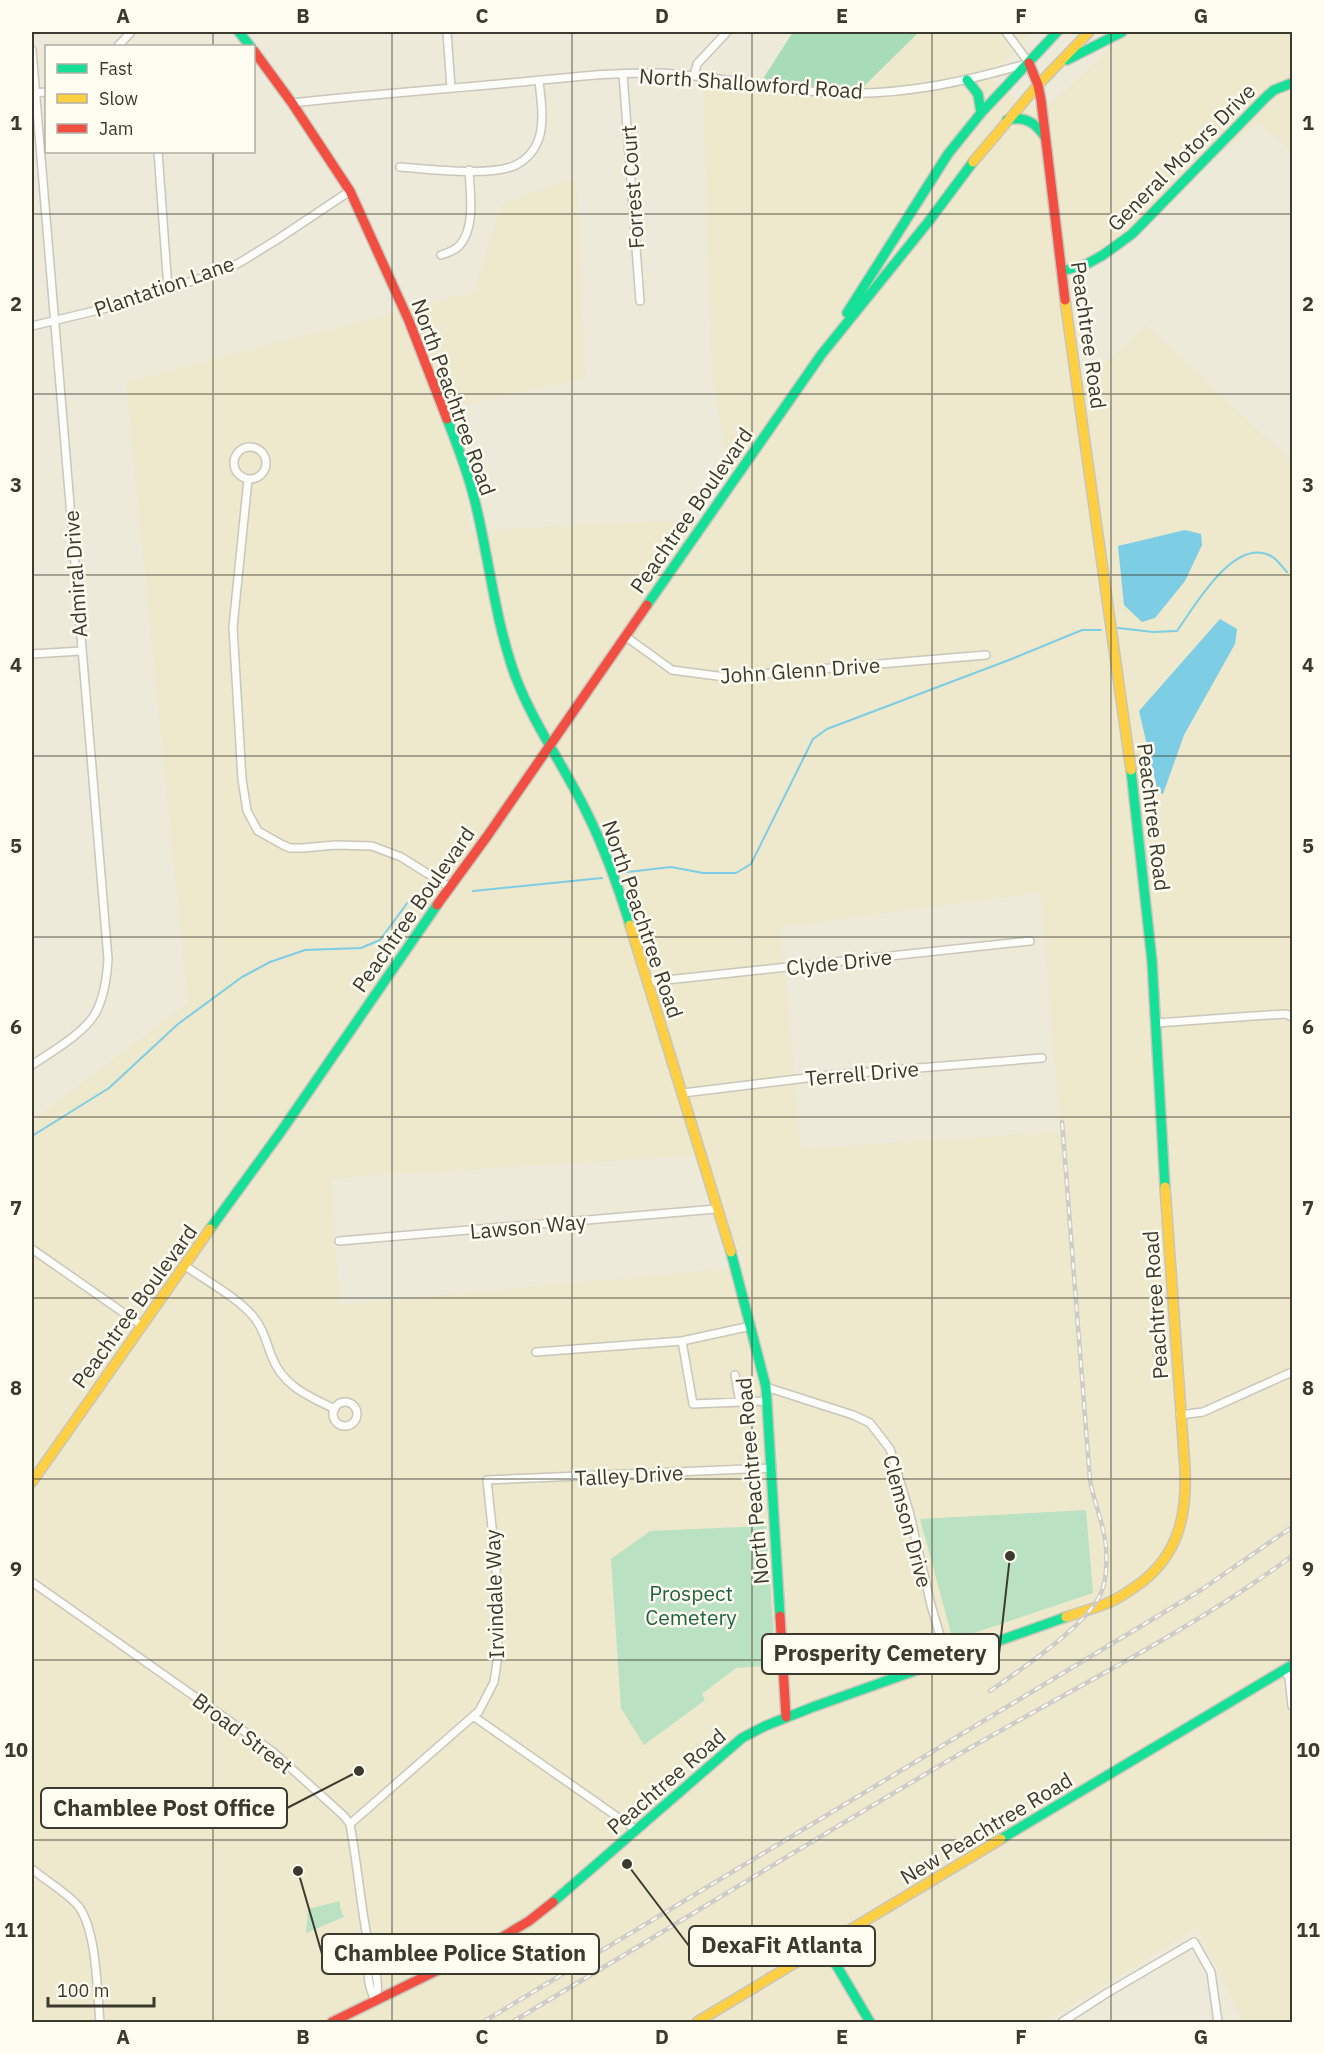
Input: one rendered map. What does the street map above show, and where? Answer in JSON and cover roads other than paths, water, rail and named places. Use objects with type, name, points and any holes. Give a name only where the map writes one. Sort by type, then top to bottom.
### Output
[{"type":"main road","points":[[239,32],[249,45]]},
{"type":"main road","name":"Peachtree Boulevard","points":[[32,1482],[141,1325],[280,1133],[821,355],[948,154],[981,113],[1057,32]]},
{"type":"main road","points":[[1056,67],[1089,32]]},
{"type":"main road","points":[[1056,67],[1101,41],[1122,32]]},
{"type":"main road","name":"North Peachtree Road","points":[[255,52],[292,103],[350,191],[409,321],[451,428],[477,508],[506,648],[531,712],[586,810],[610,866],[648,982],[742,1290],[766,1387],[786,1717]]},
{"type":"main road","name":"Peachtree Road","points":[[332,2022],[489,1945],[530,1921],[636,1830],[703,1768],[742,1738],[786,1717],[1112,1601],[1138,1586],[1155,1572],[1176,1543],[1183,1522],[1185,1494],[1156,1023],[1141,852],[1038,85],[1029,63]]},
{"type":"main road","name":"Peachtree Boulevard","points":[[821,355],[1007,120],[1056,67]]},
{"type":"main road","points":[[967,80],[978,92],[981,113]]},
{"type":"main road","name":"General Motors Drive","points":[[1062,271],[1085,266],[1132,234],[1274,90],[1293,83]]},
{"type":"main road","points":[[1007,120],[1029,119],[1036,123],[1045,137]]},
{"type":"main road","name":"New Peachtree Road","points":[[698,2022],[1288,1668]]},
{"type":"main road","points":[[825,1946],[870,2022]]},
{"type":"street","points":[[119,45],[130,32]]},
{"type":"street","points":[[447,32],[451,88]]},
{"type":"street","points":[[694,76],[697,64],[727,32]]},
{"type":"street","points":[[1018,32],[1009,35],[1029,63]]},
{"type":"street","name":"Admiral Drive","points":[[32,50],[33,93],[55,321],[106,930],[107,976],[94,1015],[79,1031],[32,1065]]},
{"type":"street","name":"North Shallowford Road","points":[[292,103],[451,88],[656,73],[842,93],[915,90],[967,80],[1029,63]]},
{"type":"street","name":"Forrest Court","points":[[623,74],[640,301]]},
{"type":"street","points":[[400,167],[497,170],[516,165],[531,154],[538,140],[542,118],[539,81]]},
{"type":"street","points":[[158,153],[168,289]]},
{"type":"street","points":[[441,255],[457,248],[470,222],[469,170]]},
{"type":"street","name":"Plantation Lane","points":[[32,326],[119,305],[211,275],[239,262],[278,239],[350,191]]},
{"type":"street","points":[[249,447],[263,454],[266,464],[258,477],[248,479],[243,478],[236,471],[234,461],[239,452],[249,447]]},
{"type":"street","points":[[248,479],[233,627],[242,779],[247,811],[258,831],[290,848],[335,845],[372,846],[400,857],[449,887]]},
{"type":"street","name":"John Glenn Drive","points":[[625,636],[672,670],[725,677],[986,655]]},
{"type":"street","points":[[32,654],[81,651]]},
{"type":"street","name":"Clyde Drive","points":[[648,982],[1029,941]]},
{"type":"street","points":[[1156,1023],[1290,1014]]},
{"type":"street","name":"Terrell Drive","points":[[683,1093],[831,1075],[1042,1058]]},
{"type":"street","name":"Lawson Way","points":[[339,1241],[716,1209]]},
{"type":"street","points":[[32,1249],[141,1325]]},
{"type":"street","points":[[184,1265],[252,1315],[264,1333],[277,1368],[288,1382],[305,1394],[335,1408]]},
{"type":"street","points":[[536,1352],[644,1342],[682,1341],[751,1326]]},
{"type":"street","points":[[682,1341],[693,1404],[767,1401]]},
{"type":"street","points":[[1180,1415],[1203,1412],[1293,1372]]},
{"type":"street","points":[[735,1375],[740,1402]]},
{"type":"street","name":"Clemson Drive","points":[[766,1387],[853,1415],[870,1423],[890,1449],[909,1511],[931,1605],[947,1660]]},
{"type":"street","name":"Talley Drive","points":[[487,1480],[772,1468]]},
{"type":"street","name":"Irvindale Way","points":[[350,1824],[473,1716],[485,1702],[494,1682],[498,1656],[496,1565],[487,1480]]},
{"type":"street","name":"Broad Street","points":[[32,1582],[272,1751],[323,1796],[350,1824]]},
{"type":"street","points":[[1288,1668],[1293,1706]]},
{"type":"street","points":[[473,1716],[636,1830]]},
{"type":"street","points":[[350,1824],[368,1943],[371,1993],[376,2000]]},
{"type":"street","points":[[32,1869],[79,1907],[90,1936],[100,2022]]},
{"type":"street","points":[[1062,2022],[1194,1942],[1211,1972],[1218,2022]]},
{"type":"water","points":[[1185,530],[1201,534],[1202,545],[1185,581],[1155,618],[1142,622],[1124,605],[1118,546]]},
{"type":"water","points":[[1220,619],[1237,629],[1235,644],[1184,735],[1163,794],[1158,792],[1139,711]]},
{"type":"waterway","points":[[1118,628],[1153,632],[1177,631],[1216,577],[1243,556],[1257,552],[1271,556],[1287,572]]},
{"type":"waterway","points":[[619,873],[671,867],[703,873],[736,873],[751,864],[813,739],[827,729],[1082,630],[1101,630]]},
{"type":"waterway","points":[[473,891],[602,878]]},
{"type":"waterway","points":[[32,1136],[109,1088],[178,1024],[242,977],[270,962],[305,950],[361,948],[380,940],[408,902],[421,898]]},
{"type":"railway","points":[[990,1691],[1049,1648],[1079,1622],[1099,1597],[1106,1573],[1105,1538],[1090,1480],[1062,1122]]},
{"type":"railway","points":[[483,2022],[1201,1590],[1292,1527]]},
{"type":"railway","points":[[512,2022],[963,1752],[1172,1635],[1253,1584],[1292,1556]]},
{"type":"place","name":"Prosperity Cemetery","points":[[1010,1556]]},
{"type":"place","name":"Chamblee Post Office","points":[[359,1771]]},
{"type":"place","name":"DexaFit Atlanta","points":[[627,1864]]},
{"type":"place","name":"Chamblee Police Station","points":[[298,1871]]},
{"type":"park label","name":"Prospect Cemetery","points":[[691,1605]]}]
